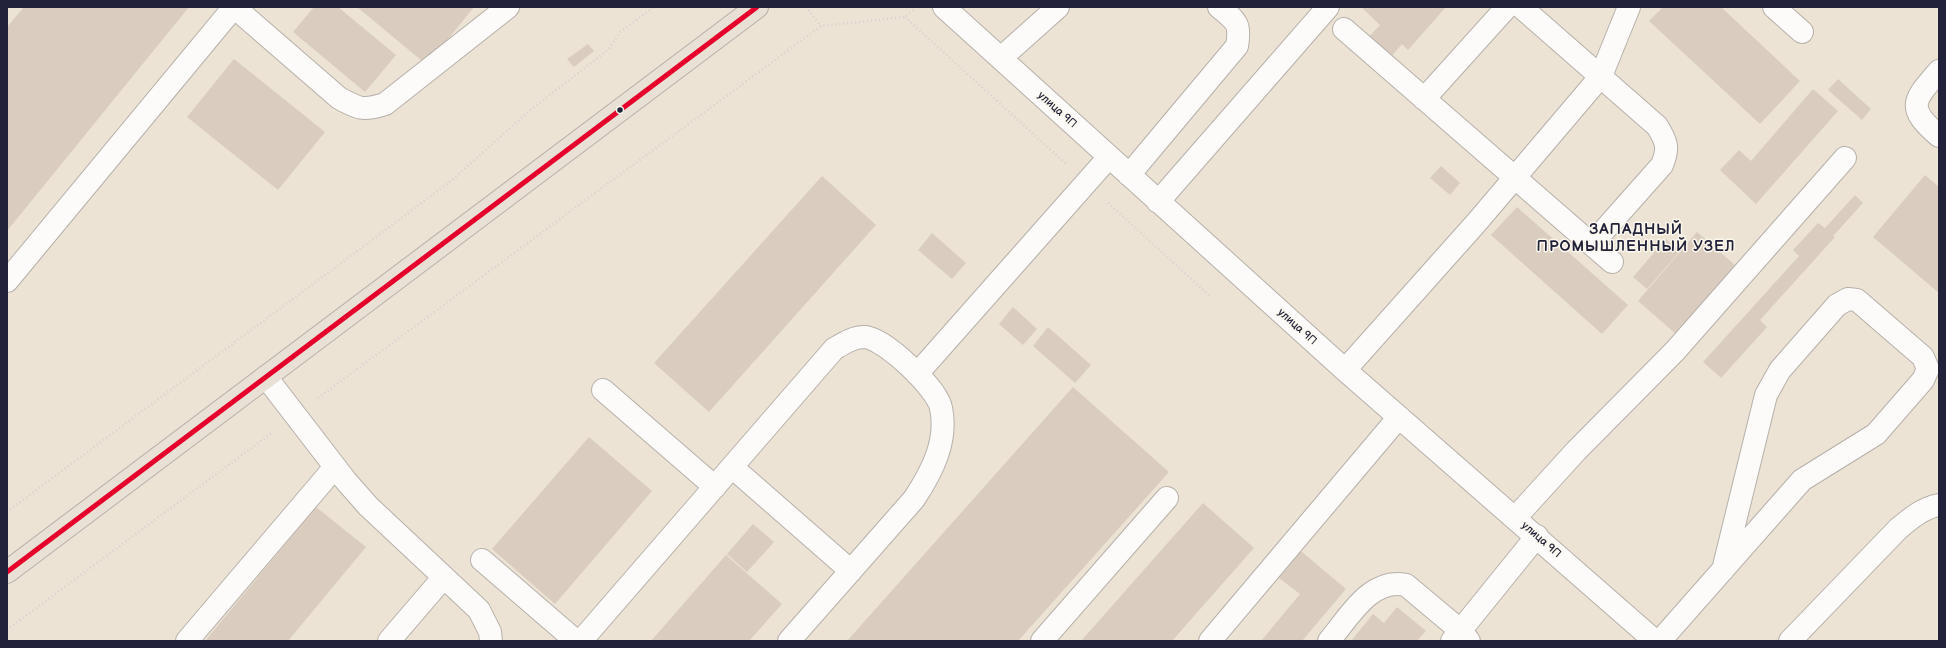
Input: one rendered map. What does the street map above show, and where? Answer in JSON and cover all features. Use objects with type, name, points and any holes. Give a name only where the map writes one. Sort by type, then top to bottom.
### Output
[{"type":"main road","points":[[7,572],[757,7]]},
{"type":"street","points":[[7,281],[234,7],[340,98],[357,108],[371,108],[385,104],[508,7]]},
{"type":"street","name":"улица 9П","points":[[944,7],[1344,370],[1537,536],[1655,641]]},
{"type":"street","points":[[1001,58],[1058,7]]},
{"type":"street","points":[[1129,175],[1237,46],[1239,32],[1235,21],[1219,7]]},
{"type":"street","points":[[1158,202],[1328,7]]},
{"type":"street","points":[[1424,98],[1507,7]]},
{"type":"street","points":[[1521,7],[1657,126],[1665,138],[1667,152],[1662,165],[1592,244]]},
{"type":"street","points":[[1344,370],[1515,177],[1600,76],[1629,7]]},
{"type":"street","points":[[1774,7],[1802,32]]},
{"type":"street","points":[[1344,29],[1612,262]]},
{"type":"street","points":[[1939,70],[1919,95],[1916,110],[1924,124],[1939,136]]},
{"type":"street","points":[[917,374],[1109,157]]},
{"type":"street","points":[[1515,518],[1576,451],[1675,351],[1845,158]]},
{"type":"street","points":[[1660,641],[1723,570],[1802,480],[1876,434],[1923,380],[1928,369],[1923,358],[1857,300],[1848,299],[1837,305],[1780,370],[1766,395],[1723,570]]},
{"type":"street","points":[[581,641],[834,349],[851,339],[866,337],[882,344],[917,374],[933,391],[941,407],[942,429],[937,459],[928,478],[914,499],[789,641]]},
{"type":"street","points":[[266,377],[335,467],[368,506],[443,578],[479,610],[490,632],[491,641]]},
{"type":"street","points":[[603,390],[714,486]]},
{"type":"street","points":[[1210,641],[1399,417]]},
{"type":"street","points":[[187,641],[335,467]]},
{"type":"street","points":[[732,467],[851,571]]},
{"type":"street","points":[[1042,641],[1167,498]]},
{"type":"street","points":[[1790,641],[1898,529],[1914,515],[1930,507],[1939,505]]},
{"type":"street","points":[[1329,641],[1368,594],[1382,585],[1397,582],[1406,585],[1461,638],[1537,536]]},
{"type":"street","points":[[482,560],[576,641]]},
{"type":"street","points":[[389,641],[443,578]]},
{"type":"path","points":[[7,512],[450,181],[528,112],[609,49],[620,32],[654,7]]},
{"type":"path","points":[[806,7],[821,26]]},
{"type":"path","points":[[7,630],[821,26],[905,17],[918,7]]},
{"type":"path","points":[[905,17],[1211,297]]},
{"type":"building","points":[[24,7],[189,7],[7,231],[7,27]]},
{"type":"building","points":[[314,7],[338,7],[396,55],[365,92],[293,32]]},
{"type":"building","points":[[357,7],[474,7],[427,65]]},
{"type":"building","points":[[1361,7],[1446,7],[1408,50],[1402,44],[1389,59],[1366,40],[1380,25]]},
{"type":"building","points":[[1663,7],[1721,7],[1800,81],[1760,124],[1649,21]]},
{"type":"building","points":[[588,44],[594,51],[574,67],[567,59]]},
{"type":"building","points":[[234,59],[325,132],[278,190],[187,117]]},
{"type":"building","points":[[1838,79],[1871,109],[1862,120],[1828,90]]},
{"type":"building","points":[[1813,89],[1838,111],[1756,204],[1720,170],[1739,150],[1751,161]]},
{"type":"building","points":[[1441,166],[1460,183],[1450,195],[1430,178]]},
{"type":"building","points":[[1925,175],[1939,187],[1939,293],[1873,237]]},
{"type":"building","points":[[822,176],[876,225],[709,412],[654,363]]},
{"type":"building","points":[[1855,195],[1863,203],[1833,236],[1835,237],[1760,320],[1767,327],[1721,378],[1703,362],[1799,256],[1793,250],[1818,223],[1825,228]]},
{"type":"building","points":[[1517,207],[1628,305],[1602,334],[1491,235]]},
{"type":"building","points":[[1697,232],[1735,265],[1676,334],[1638,301]]},
{"type":"building","points":[[932,233],[966,263],[952,279],[918,250]]},
{"type":"building","points":[[1666,239],[1680,251],[1647,289],[1633,277]]},
{"type":"building","points":[[1013,307],[1037,329],[1023,345],[999,324]]},
{"type":"building","points":[[1048,327],[1091,365],[1075,383],[1033,346]]},
{"type":"building","points":[[1073,387],[1169,472],[1018,641],[847,641]]},
{"type":"building","points":[[589,437],[652,491],[555,604],[492,549]]},
{"type":"building","points":[[1203,503],[1254,548],[1172,641],[1081,641]]},
{"type":"building","points":[[316,507],[366,547],[288,641],[205,641]]},
{"type":"building","points":[[753,524],[774,542],[747,572],[727,554]]},
{"type":"building","points":[[1301,551],[1346,589],[1302,641],[1261,641],[1300,594],[1279,578]]},
{"type":"building","points":[[726,555],[782,604],[749,641],[651,641]]},
{"type":"building","points":[[1397,607],[1426,631],[1417,641],[1351,641],[1373,614],[1384,623]]},
{"type":"transit line","points":[[7,572],[757,7]]},
{"type":"district","name":"ЗАПАДНЫЙ ПРОМЫШЛЕННЫЙ УЗЕЛ","points":[[1636,238]]}]
